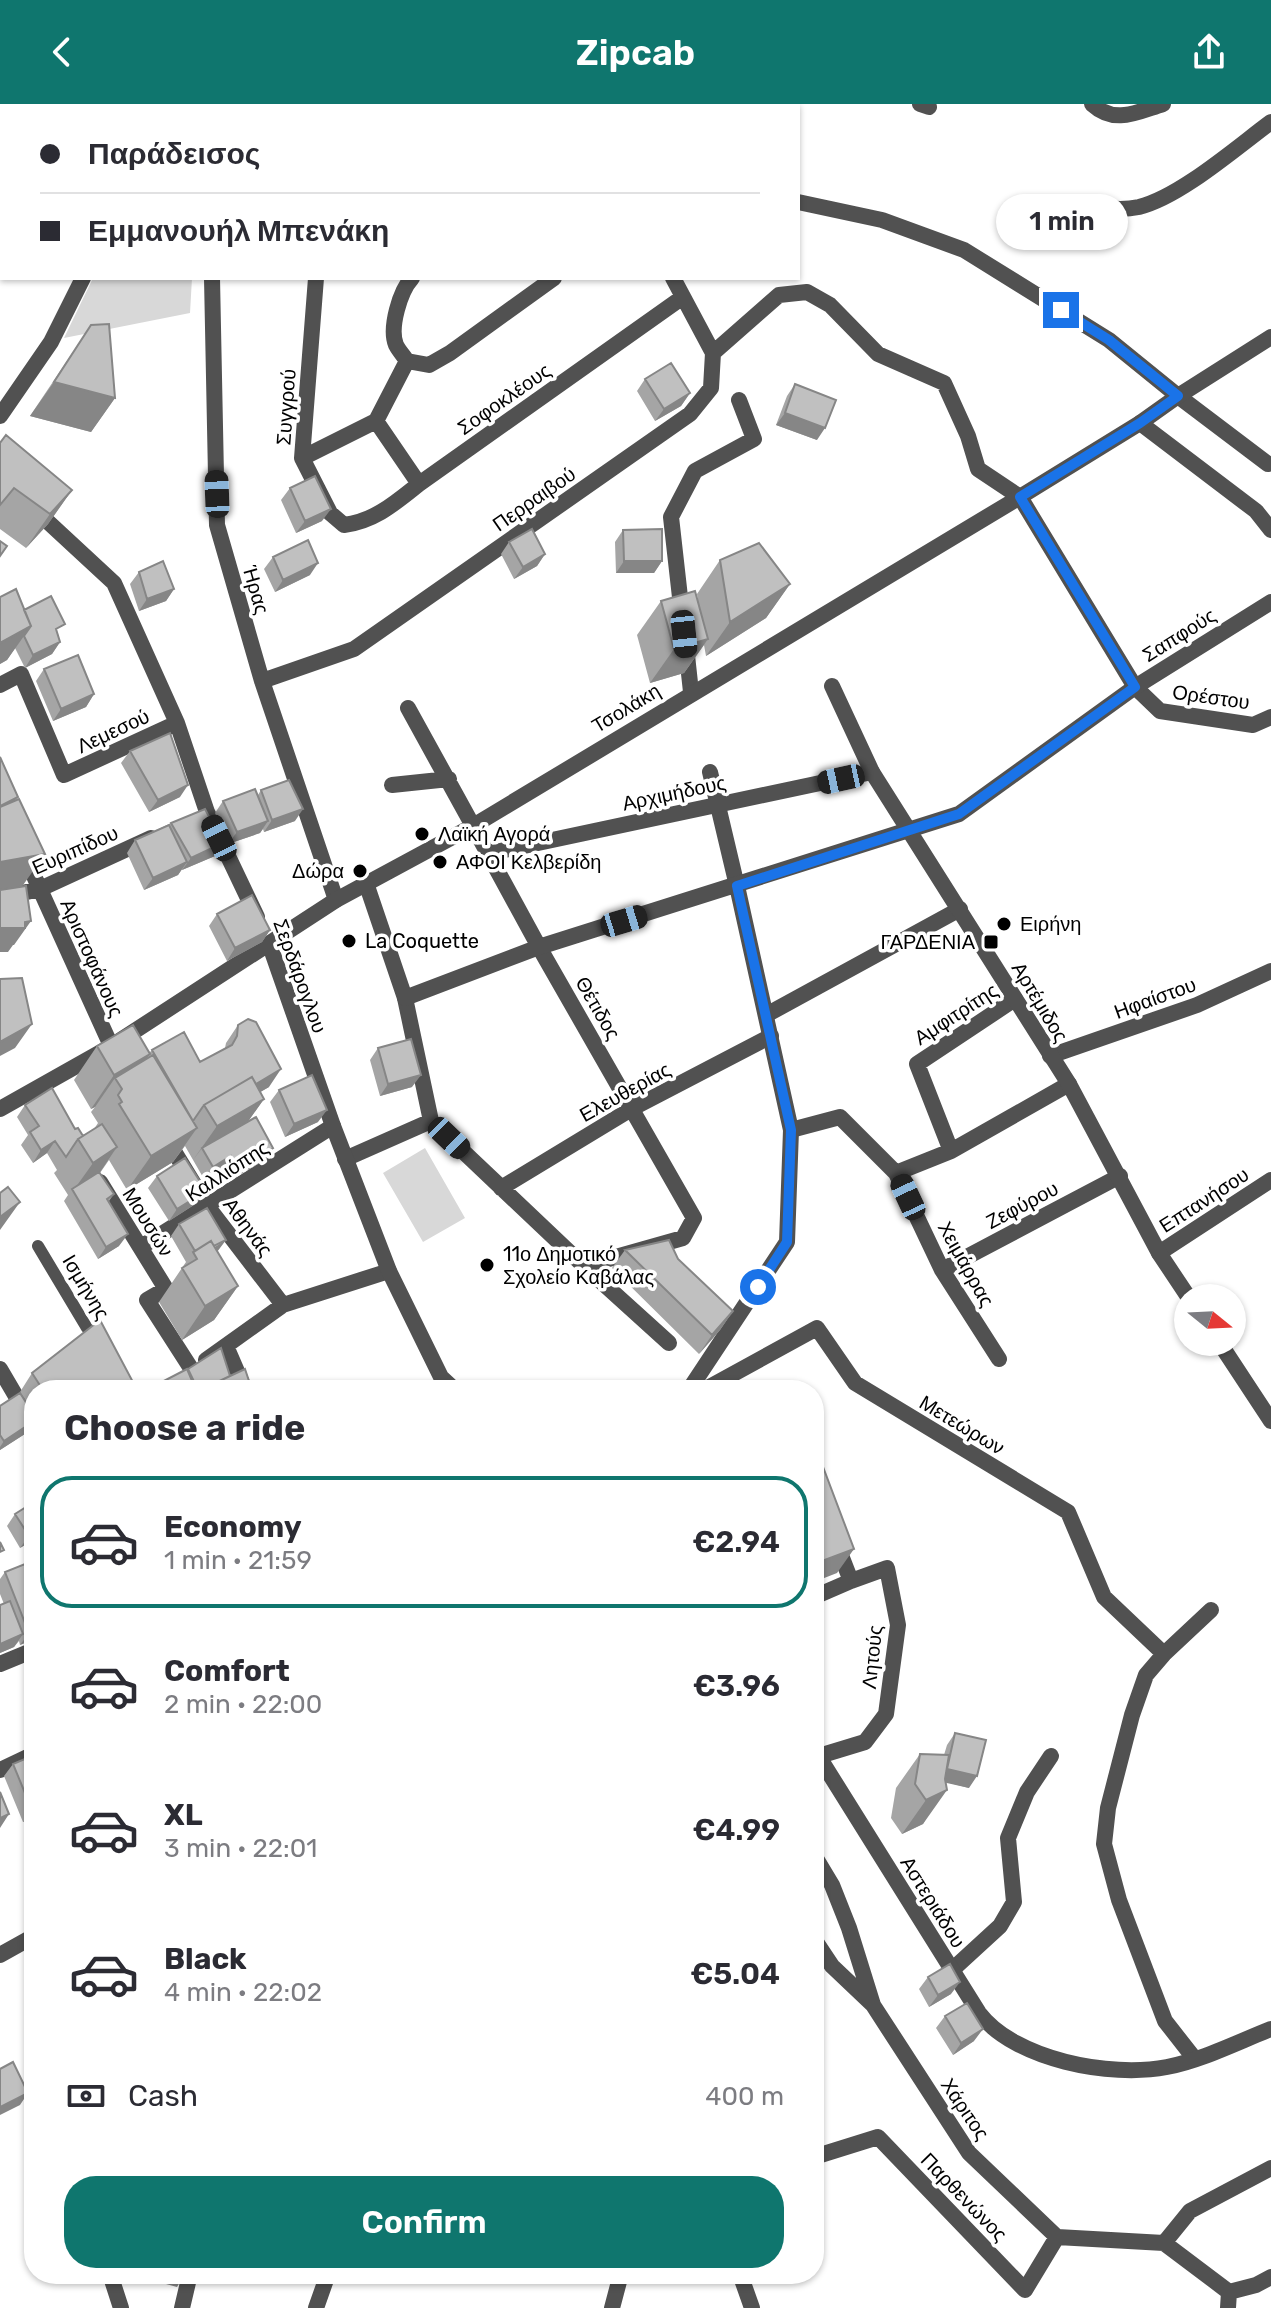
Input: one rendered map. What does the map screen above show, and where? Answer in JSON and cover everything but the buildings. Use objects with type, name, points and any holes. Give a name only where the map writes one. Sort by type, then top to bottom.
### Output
[{"type":"street","points":[[1092,104],[1102,113],[1119,118],[1163,104]]},
{"type":"street","points":[[1083,204],[1112,210],[1140,207],[1165,197],[1271,122]]},
{"type":"street","points":[[800,202],[882,220],[964,250],[1109,340],[1268,464]]},
{"type":"street","points":[[0,416],[51,342],[82,280]]},
{"type":"street","name":"Ήρας","points":[[212,280],[217,525],[262,681],[336,900]]},
{"type":"street","name":"Συγγρού","points":[[316,280],[302,458],[330,513],[344,525]]},
{"type":"street","points":[[410,280],[405,286],[396,314],[395,343],[407,361],[429,365],[551,280]]},
{"type":"street","points":[[674,280],[713,353],[779,295],[807,292],[830,305],[878,354],[944,383],[968,436],[978,469],[1020,497]]},
{"type":"street","name":"Σοφοκλέους","points":[[344,525],[363,523],[383,513],[419,484],[683,297]]},
{"type":"street","name":"Τσολάκη","points":[[0,1109],[43,1093],[336,900],[473,826],[691,692],[1020,497],[1271,337]]},
{"type":"street","name":"Περραιβού","points":[[262,681],[354,649],[690,414],[711,388],[713,353]]},
{"type":"street","points":[[302,458],[376,421],[407,361]]},
{"type":"street","points":[[691,692],[671,517],[695,471],[754,439],[739,400]]},
{"type":"street","points":[[376,421],[419,484]]},
{"type":"street","points":[[1140,423],[1256,511],[1271,530]]},
{"type":"street","name":"Ορέστου","points":[[1020,497],[1135,687],[1160,711],[1253,725],[1271,717]]},
{"type":"street","name":"Σερδάρογλου","points":[[23,499],[114,583],[177,723],[206,813],[269,943],[345,1159],[389,1271],[444,1380]]},
{"type":"street","name":"Σαπφούς","points":[[405,998],[539,947],[959,814],[1135,687],[1271,602]]},
{"type":"street","name":"Λεμεσού","points":[[0,685],[21,674],[64,775],[177,723]]},
{"type":"street","name":"Αρτέμιδος","points":[[832,686],[872,772],[1069,1084],[1159,1253],[1180,1284]]},
{"type":"street","name":"Θέτιδος","points":[[408,708],[449,779],[486,854],[694,1218],[683,1238],[584,1266]]},
{"type":"street","points":[[707,1380],[787,1242],[791,1130],[710,772]]},
{"type":"street","name":"Αρχιμήδους","points":[[486,854],[872,772]]},
{"type":"street","points":[[392,785],[449,779]]},
{"type":"street","name":"Ευριπίδου","points":[[0,898],[40,889],[165,831]]},
{"type":"street","name":"Αριστοφάνους","points":[[16,834],[110,1047]]},
{"type":"street","points":[[366,883],[405,998],[431,1121],[669,1343]]},
{"type":"street","points":[[766,1015],[960,909]]},
{"type":"street","name":"Ηφαίστου","points":[[1050,1056],[1197,1005],[1271,971]]},
{"type":"street","name":"Αμφιτρίτης","points":[[951,1151],[917,1064],[1015,999]]},
{"type":"street","name":"Ελευθερίας","points":[[501,1188],[633,1108],[771,1036]]},
{"type":"street","points":[[110,1047],[126,1074]]},
{"type":"street","points":[[896,1173],[951,1151],[1069,1084]]},
{"type":"street","name":"Χειμάρρας","points":[[791,1130],[840,1117],[896,1173],[942,1270],[999,1359]]},
{"type":"street","points":[[345,1159],[431,1121]]},
{"type":"street","name":"Καλλιόπης","points":[[141,1247],[333,1126]]},
{"type":"street","name":"Αθηνάς","points":[[159,1127],[208,1207],[283,1305]]},
{"type":"street","name":"Μουσών","points":[[90,1167],[166,1289],[147,1300],[186,1374],[226,1346]]},
{"type":"street","name":"Ζεφύρου","points":[[942,1270],[1120,1176]]},
{"type":"street","name":"Επτανήσου","points":[[1159,1253],[1271,1180]]},
{"type":"street","points":[[241,1380],[226,1346],[283,1305],[389,1271]]},
{"type":"street","name":"Μετεώρων","points":[[717,1380],[817,1328],[855,1383],[1068,1512],[1104,1597],[1164,1654]]},
{"type":"street","points":[[1230,1356],[1266,1403],[1271,1421]]},
{"type":"street","points":[[0,1369],[24,1410]]},
{"type":"street","points":[[824,1593],[851,1581],[832,1531]]},
{"type":"street","name":"Λητούς","points":[[824,1750],[865,1742],[886,1714],[898,1625],[887,1568],[851,1581]]},
{"type":"street","points":[[1194,2058],[1165,2021],[1115,1889],[1104,1844],[1108,1808],[1132,1715],[1146,1675],[1211,1610]]},
{"type":"street","points":[[0,1664],[24,1654]]},
{"type":"street","points":[[952,1970],[1000,1926],[1014,1902],[1008,1838],[1027,1792],[1051,1756]]},
{"type":"street","points":[[0,1770],[24,1759]]},
{"type":"street","name":"Αστεριάδου","points":[[824,1765],[979,2013],[1013,2042],[1069,2062],[1119,2070],[1166,2067],[1271,2029]]},
{"type":"street","name":"Χάριτος","points":[[824,1872],[849,1928],[873,2005],[969,2153],[1057,2237]]},
{"type":"street","points":[[0,1955],[24,1942]]},
{"type":"street","points":[[824,1954],[832,1966],[873,2005]]},
{"type":"street","name":"Παρθενώνος","points":[[824,2154],[878,2137],[1025,2290],[1057,2237]]},
{"type":"street","points":[[1164,2243],[1190,2211],[1271,2168]]},
{"type":"street","points":[[1057,2237],[1164,2243],[1228,2300],[1271,2277]]},
{"type":"street","points":[[113,2284],[121,2308]]},
{"type":"street","points":[[182,2308],[188,2284]]},
{"type":"street","points":[[316,2308],[324,2284]]},
{"type":"street","points":[[612,2308],[618,2284]]},
{"type":"street","points":[[744,2284],[752,2308]]},
{"type":"lane","name":"Ισμήνης","points":[[38,1246],[91,1335]]},
{"type":"shaded area","points":[[92,280],[192,280],[190,313],[64,338]]},
{"type":"shaded area","points":[[425,1148],[465,1218],[423,1242],[383,1173]]},
{"type":"place","name":"Λαϊκή Αγορά","points":[[422,834]]},
{"type":"place","name":"ΑΦΟΙ Κελβερίδη","points":[[440,862]]},
{"type":"place","name":"Δώρα","points":[[360,871]]},
{"type":"place","name":"Ειρήνη","points":[[1004,924]]},
{"type":"place","name":"La Coquette","points":[[349,941]]},
{"type":"place","name":"ΓΑΡΔΕΝΙΑ","points":[[991,942]]},
{"type":"place","name":"11ο Δημοτικό Σχολείο Καβάλας","points":[[487,1265]]},
{"type":"route","points":[[758,1287],[787,1242],[791,1130],[737,886],[959,814],[1135,687],[1069,583],[1020,497],[1178,396],[1109,340],[1061,310]]}]
